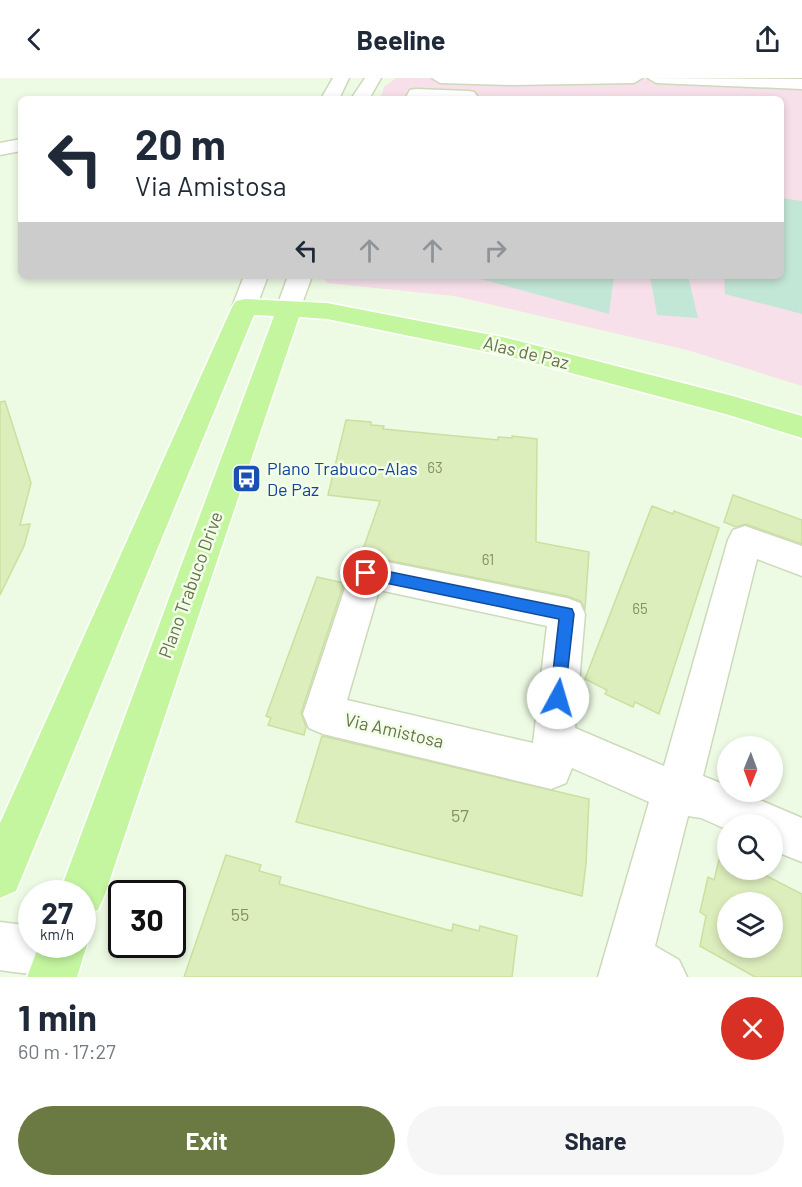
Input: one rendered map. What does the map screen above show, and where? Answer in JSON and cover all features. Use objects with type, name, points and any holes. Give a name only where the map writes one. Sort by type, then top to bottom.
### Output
[{"type":"main road","name":"Alas de Paz","points":[[251,291],[294,292],[327,311],[507,347],[733,406],[802,428]]},
{"type":"main road","points":[[0,874],[251,291]]},
{"type":"main road","name":"Plano Trabuco Drive","points":[[87,880],[294,292]]},
{"type":"street","points":[[331,96],[340,78]]},
{"type":"street","points":[[362,96],[373,78]]},
{"type":"street","points":[[441,78],[491,81],[509,78],[597,80],[634,78]]},
{"type":"street","points":[[501,96],[509,78]]},
{"type":"street","points":[[613,78],[626,88],[629,96]]},
{"type":"street","points":[[656,78],[802,84]]},
{"type":"street","points":[[415,96],[416,94],[473,96]]},
{"type":"street","points":[[0,149],[18,146]]},
{"type":"street","points":[[638,970],[670,804],[678,793],[745,540],[802,561]]},
{"type":"street","name":"Via Amistosa","points":[[366,573],[567,614],[554,739],[551,768],[323,714],[366,573]]},
{"type":"street","points":[[554,739],[678,793],[702,797],[741,814]]},
{"type":"street","points":[[783,832],[802,840]]},
{"type":"street","points":[[0,946],[58,959]]},
{"type":"shaded area","points":[[396,78],[802,78],[802,386],[687,350],[454,296],[327,283],[324,279],[784,279],[784,96],[381,96],[384,87]]},
{"type":"green space","points":[[784,198],[802,201],[802,314],[725,294],[724,279],[784,279]]},
{"type":"green space","points":[[481,279],[614,279],[609,314]]},
{"type":"green space","points":[[651,279],[689,279],[698,318],[657,315]]},
{"type":"building","points":[[5,401],[31,483],[20,525],[30,524],[24,546],[0,595],[0,402]]},
{"type":"building","points":[[346,420],[371,422],[371,425],[384,426],[383,429],[498,440],[498,437],[512,438],[512,436],[537,439],[536,542],[589,552],[585,609],[581,601],[567,596],[367,556],[360,558],[380,501],[328,495]]},
{"type":"building","points":[[733,495],[802,520],[802,544],[746,524],[736,527],[724,522]]},
{"type":"building","points":[[652,506],[673,514],[674,511],[719,528],[659,714],[635,702],[633,707],[605,694],[607,690],[585,679]]},
{"type":"building","points":[[317,577],[344,583],[301,713],[306,727],[304,735],[268,725],[271,718],[266,716]]},
{"type":"building","points":[[322,736],[589,799],[582,896],[296,822]]},
{"type":"building","points":[[226,855],[261,865],[259,871],[281,877],[279,884],[452,931],[453,924],[479,931],[480,926],[517,936],[512,977],[184,977]]},
{"type":"building","points":[[717,868],[717,880],[775,880],[802,894],[802,977],[755,977],[721,958],[783,958],[783,892],[717,892],[717,956],[700,946],[706,916],[700,912],[708,877],[714,880]]},
{"type":"place","name":"Plano Trabuco-Alas De Paz","points":[[246,479]]},
{"type":"route","points":[[366,573],[567,614],[558,698]]}]
